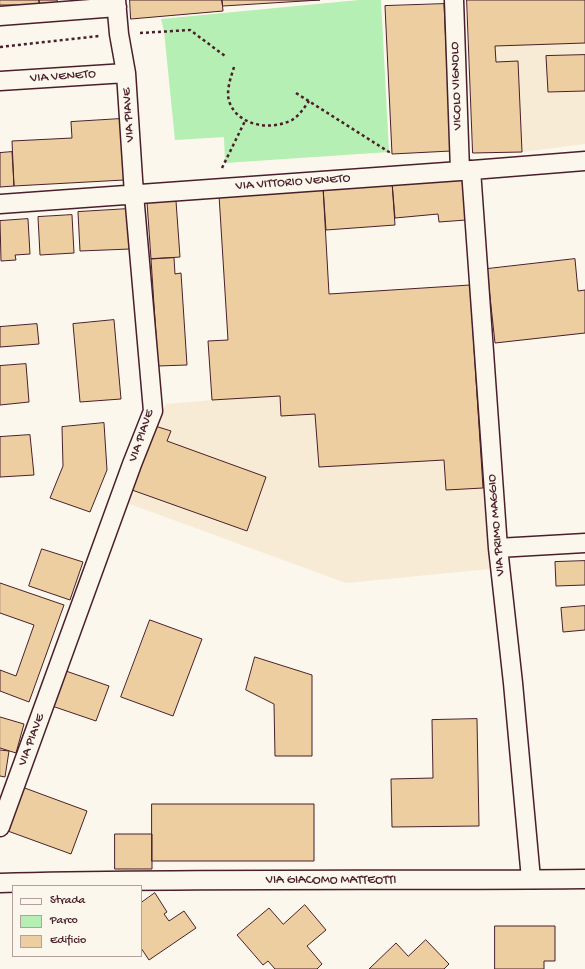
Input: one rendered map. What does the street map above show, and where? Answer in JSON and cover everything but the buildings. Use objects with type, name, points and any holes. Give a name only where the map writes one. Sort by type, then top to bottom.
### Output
[{"type":"street","name":"VICOLO VIGNOLO","points":[[454,0],[466,170]]},
{"type":"street","points":[[0,16],[116,4]]},
{"type":"street","name":"VIA PIAVE","points":[[0,827],[132,464],[153,411],[134,194],[126,73],[119,34],[116,4]]},
{"type":"street","name":"VIA VENETO","points":[[0,82],[126,73]]},
{"type":"street","name":"VIA VITTORIO VENETO","points":[[0,204],[585,161]]},
{"type":"street","name":"VIA PRIMO MAGGIO","points":[[466,170],[498,548],[513,683],[531,880]]},
{"type":"street","points":[[498,548],[585,543]]},
{"type":"street","name":"VIA GIACOMO MATTEOTTI","points":[[0,883],[77,881],[585,879]]},
{"type":"path","points":[[234,67],[228,90],[229,100],[234,111],[245,121],[261,126],[278,125],[292,119],[309,102]]},
{"type":"path","points":[[296,93],[389,152],[390,176]]},
{"type":"path","points":[[212,189],[245,121]]},
{"type":"shaded area","points":[[467,0],[585,0],[585,144],[522,152],[473,153]]},
{"type":"shaded area","points":[[323,187],[329,294],[470,285],[490,569],[346,583],[127,503],[155,426],[166,404],[212,400],[208,341],[228,340]]},
{"type":"green space","points":[[359,0],[381,0],[389,152],[225,163],[224,137],[175,140],[164,31],[161,19]]}]
